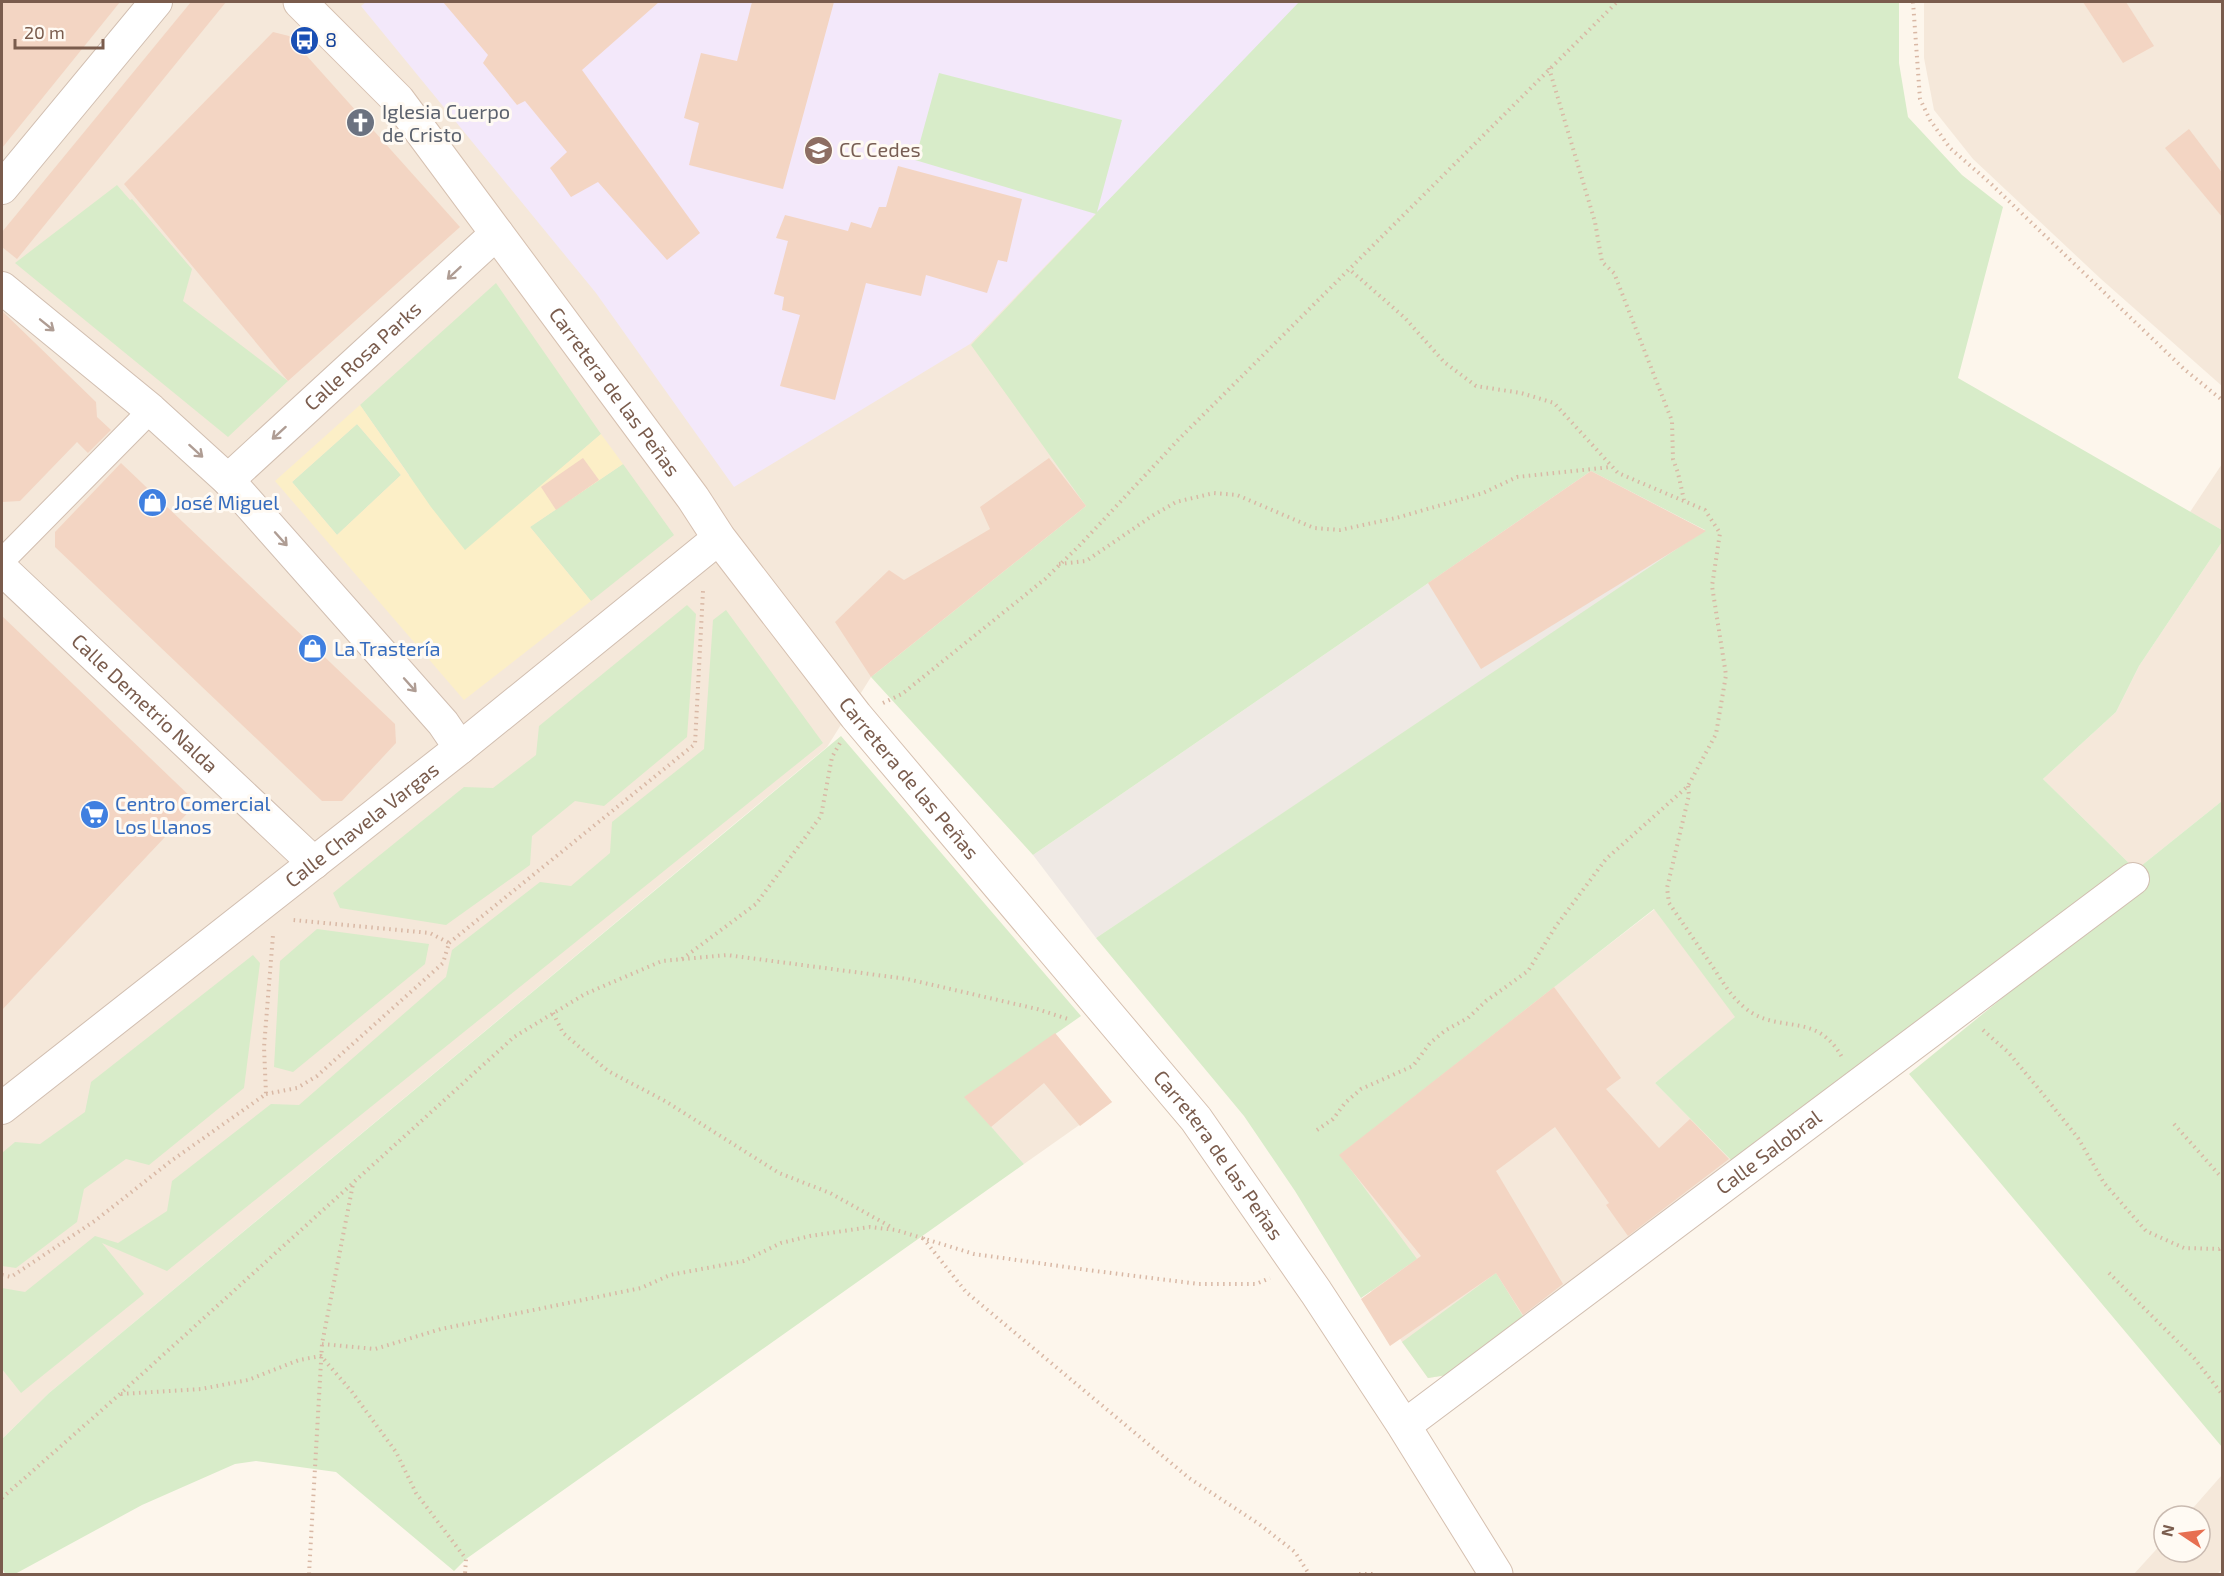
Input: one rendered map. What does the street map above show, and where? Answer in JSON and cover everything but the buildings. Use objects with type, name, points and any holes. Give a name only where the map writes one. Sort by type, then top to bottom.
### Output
[{"type":"main road","name":"Carretera de las Peñas","points":[[300,2],[398,100],[693,498],[719,537],[856,716],[1196,1119],[1299,1267],[1404,1426],[1496,1575]]},
{"type":"street","points":[[2,188],[156,2]]},
{"type":"street","name":"Calle Rosa Parks","points":[[228,480],[497,233]]},
{"type":"street","points":[[2,288],[151,410],[228,480],[443,723],[460,748]]},
{"type":"street","points":[[2,561],[151,410]]},
{"type":"street","name":"Calle Chavela Vargas","points":[[2,1108],[460,748],[719,537]]},
{"type":"street","name":"Calle Demetrio Nalda","points":[[2,570],[314,863]]},
{"type":"street","name":"Calle Salobral","points":[[1404,1426],[2133,879]]},
{"type":"path","points":[[682,959],[756,903],[821,816],[832,757],[856,716],[902,694],[1045,579],[1179,439],[1617,2]]},
{"type":"path","points":[[1913,2],[1920,99],[1930,120],[1950,148],[1989,182],[2184,369],[2223,400]]},
{"type":"path","points":[[1549,68],[1595,222],[1602,262],[1614,273],[1672,421],[1672,459],[1678,473],[1684,501]]},
{"type":"path","points":[[1317,1130],[1333,1119],[1345,1103],[1361,1089],[1413,1066],[1430,1043],[1446,1030],[1468,1018],[1486,1001],[1528,971],[1556,926],[1606,859],[1688,786],[1716,734],[1726,675],[1712,586],[1720,533],[1705,510],[1618,473],[1554,403],[1521,393],[1476,386],[1444,362],[1405,318],[1349,268]]},
{"type":"path","points":[[1059,564],[1086,561],[1176,502],[1214,493],[1237,495],[1314,528],[1340,530],[1396,518],[1483,493],[1517,477],[1611,467]]},
{"type":"path","points":[[2,1275],[11,1277],[51,1252],[171,1161],[266,1094],[297,1088],[316,1076],[443,963],[449,943],[695,744],[703,581]]},
{"type":"path","points":[[1688,786],[1689,795],[1667,888],[1669,903],[1732,996],[1747,1010],[1766,1020],[1810,1027],[1825,1036],[1837,1047],[1857,1086]]},
{"type":"path","points":[[285,919],[430,933],[449,943]]},
{"type":"path","points":[[266,1094],[264,1047],[273,929]]},
{"type":"path","points":[[2,1498],[354,1184],[513,1037],[585,994],[662,961],[727,955],[907,979],[1037,1009],[1080,1023],[1103,1009]]},
{"type":"path","points":[[1960,1010],[2008,1052],[2078,1138],[2104,1183],[2146,1232],[2184,1248],[2219,1249],[2223,1247]]},
{"type":"path","points":[[553,1013],[562,1033],[608,1071],[665,1101],[779,1173],[830,1193],[896,1230]]},
{"type":"path","points":[[2174,1124],[2223,1178]]},
{"type":"path","points":[[309,1575],[322,1344],[354,1184]]},
{"type":"path","points":[[322,1344],[375,1348],[441,1329],[641,1288],[670,1275],[744,1261],[781,1244],[810,1236],[870,1227],[896,1230],[974,1254],[1199,1284],[1256,1284],[1299,1267]]},
{"type":"path","points":[[923,1238],[966,1292],[1189,1478],[1259,1524],[1295,1552],[1309,1575]]},
{"type":"path","points":[[2109,1273],[2194,1358],[2223,1394]]},
{"type":"path","points":[[120,1394],[201,1389],[248,1380],[299,1360],[321,1356]]},
{"type":"path","points":[[321,1356],[352,1392],[396,1452],[416,1493],[466,1559],[465,1575]]},
{"type":"path","points":[[1359,1575],[1373,1575]]},
{"type":"shaded area","points":[[2,2],[1300,2],[1086,506],[871,677],[827,747],[49,1393],[2,1439]]},
{"type":"shaded area","name":"CC Cedes","points":[[366,2],[1300,2],[970,344],[734,487],[596,293],[361,6]]},
{"type":"shaded area","points":[[1924,2],[2222,2],[2222,386],[2101,279],[1973,159],[1934,110],[1924,58]]},
{"type":"shaded area","points":[[2222,464],[2222,530],[2190,512]]},
{"type":"shaded area","points":[[1591,471],[1706,531],[1096,938],[1033,855]]},
{"type":"shaded area","points":[[2222,542],[2222,801],[2136,870],[2043,779],[2116,712],[2139,666]]},
{"type":"shaded area","points":[[1655,909],[1736,1017],[1655,1083],[1737,1166],[1447,1375],[1428,1378],[1402,1342],[1310,1190],[1554,987]]},
{"type":"shaded area","points":[[1055,1033],[1112,1102],[1024,1164],[964,1097]]},
{"type":"shaded area","points":[[2222,1475],[2222,1569],[2217,1574],[2134,1574],[2152,1554],[2152,1564],[2212,1564],[2212,1504],[2197,1504]]},
{"type":"green space","points":[[1299,2],[1899,2],[1899,63],[1908,117],[1962,175],[2003,207],[1958,378],[2222,530],[2222,542],[2139,666],[2116,712],[2043,779],[2136,870],[2222,801],[2222,1447],[1909,1074],[2146,881],[1737,1166],[1655,1083],[1735,1017],[1654,909],[1340,1155],[1417,1259],[1361,1298],[1295,1191],[1244,1116],[1096,938],[1705,530],[1591,471],[1033,855],[871,677],[1086,506],[971,345],[1096,214],[915,160],[939,73],[1122,120],[1097,212]]},
{"type":"green space","points":[[117,185],[130,200],[132,199],[192,269],[183,301],[288,381],[228,437],[15,263]]},
{"type":"green space","points":[[496,283],[601,434],[391,615],[409,475],[360,405]]},
{"type":"green space","points":[[357,424],[401,475],[337,535],[292,482]]},
{"type":"green space","points":[[623,464],[674,535],[591,601],[530,527]]},
{"type":"green space","points":[[687,605],[696,614],[687,737],[604,806],[575,801],[532,836],[530,865],[446,925],[340,908],[333,893],[464,787],[493,788],[536,755],[539,726]]},
{"type":"green space","points":[[726,610],[823,743],[167,1271],[102,1243],[144,1294],[21,1393],[2,1369],[2,1288],[25,1292],[95,1236],[118,1243],[167,1211],[172,1181],[271,1104],[299,1105],[446,977],[452,950],[540,882],[571,886],[610,853],[612,822],[704,749],[713,620]]},
{"type":"green space","points":[[841,736],[1081,1016],[965,1097],[1024,1164],[466,1559],[454,1571],[336,1472],[256,1461],[235,1464],[142,1505],[15,1574],[5,1574],[2,1567],[2,1439],[49,1393]]},
{"type":"green space","points":[[317,929],[429,944],[425,964],[293,1072],[274,1067],[280,961]]},
{"type":"green space","points":[[253,955],[260,963],[244,1088],[149,1165],[126,1159],[84,1189],[77,1222],[16,1268],[2,1266],[2,1153],[15,1142],[40,1144],[85,1112],[91,1082]]},
{"type":"green space","points":[[1496,1273],[1526,1321],[1447,1375],[1428,1378],[1402,1342]]},
{"type":"sand","points":[[360,405],[431,507],[465,550],[601,434],[623,464],[530,527],[591,601],[464,700],[275,481]],"holes":[[[357,424],[401,475],[337,535],[292,482]]]},
{"type":"place","name":"8","points":[[304,40]]},
{"type":"place","name":"Iglesia Cuerpo de Cristo","points":[[361,123]]},
{"type":"place","name":"CC Cedes","points":[[818,150]]},
{"type":"place","name":"José Miguel","points":[[153,503]]},
{"type":"place","name":"La Trastería","points":[[313,649]]},
{"type":"place","name":"Centro Comercial Los Llanos","points":[[94,815]]}]
